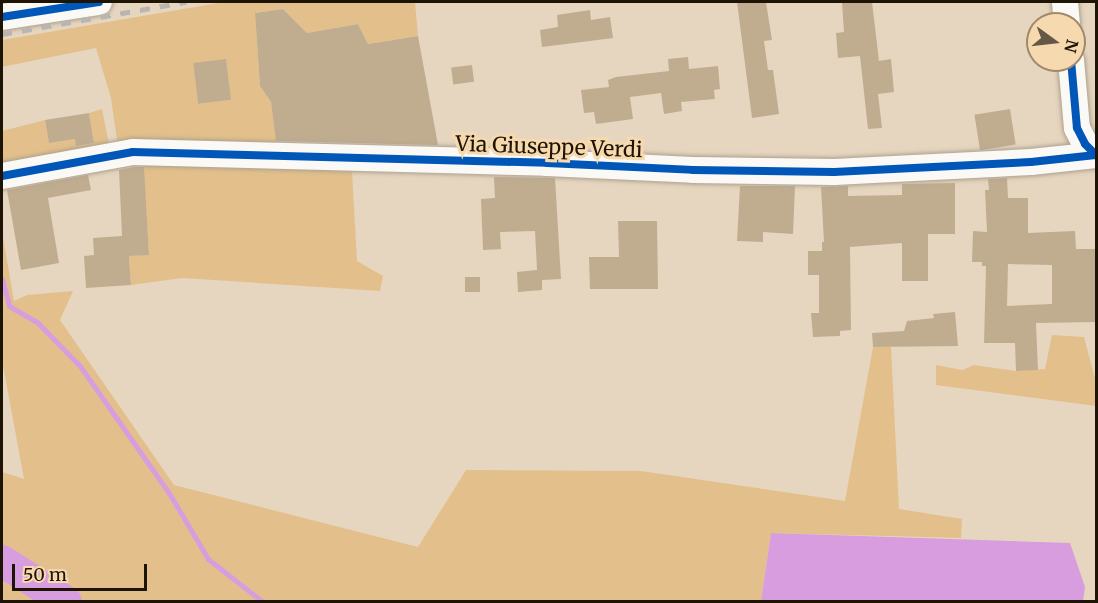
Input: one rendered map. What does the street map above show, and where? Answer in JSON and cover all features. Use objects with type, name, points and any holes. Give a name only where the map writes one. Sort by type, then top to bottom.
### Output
[{"type":"street","points":[[2,17],[99,2]]},
{"type":"street","points":[[1072,72],[1077,128],[1085,144],[1096,155]]},
{"type":"street","name":"Via Giuseppe Verdi","points":[[2,176],[133,152],[547,163],[693,170],[834,172],[1031,162],[1096,155]]},
{"type":"shaded area","points":[[224,2],[415,2],[418,36],[368,44],[358,24],[307,33],[283,9],[255,13],[260,86],[271,102],[278,150],[118,147],[111,98],[96,48],[2,67],[2,40]]},
{"type":"shaded area","points":[[102,109],[110,149],[2,165],[2,131],[45,120],[49,143],[75,139],[77,146],[94,143],[89,113]]},
{"type":"shaded area","points":[[143,163],[352,171],[357,261],[383,276],[380,291],[182,278],[131,285],[129,256],[149,254]]},
{"type":"shaded area","points":[[2,231],[14,301],[27,295],[73,291],[60,320],[174,485],[418,547],[466,470],[641,471],[845,501],[873,347],[891,347],[899,509],[962,519],[961,538],[771,533],[761,601],[2,601],[2,472],[24,479],[2,360]]},
{"type":"shaded area","points":[[1052,335],[1084,337],[1096,382],[1096,406],[936,385],[936,365],[962,370],[974,365],[1016,371],[1045,369]]},
{"type":"shaded area","points":[[771,533],[1070,543],[1085,587],[1083,601],[761,601]]},
{"type":"building","points":[[737,2],[766,2],[772,40],[764,41],[768,70],[773,70],[779,114],[752,118]]},
{"type":"building","points":[[842,2],[872,2],[879,61],[891,59],[894,92],[878,94],[882,128],[868,129],[860,56],[838,58],[836,33],[844,32]]},
{"type":"building","points":[[283,9],[307,33],[358,24],[368,44],[418,36],[438,145],[276,141],[271,102],[260,86],[255,13]]},
{"type":"building","points":[[590,10],[591,20],[610,17],[613,38],[542,47],[540,30],[558,27],[557,15]]},
{"type":"building","points":[[688,57],[689,69],[718,66],[720,89],[714,90],[715,99],[681,102],[682,111],[664,114],[661,93],[630,97],[633,119],[596,124],[594,112],[584,113],[581,90],[609,87],[608,80],[616,77],[669,71],[668,59]]},
{"type":"building","points":[[226,59],[231,100],[198,104],[193,63]]},
{"type":"building","points":[[472,65],[474,82],[453,84],[451,68]]},
{"type":"building","points":[[1010,109],[1016,145],[980,150],[974,115]]},
{"type":"building","points":[[89,113],[94,143],[76,146],[75,139],[49,143],[45,120]]},
{"type":"building","points":[[144,167],[149,255],[129,256],[131,285],[86,288],[84,256],[94,255],[93,238],[122,236],[119,170]]},
{"type":"building","points":[[88,175],[91,190],[48,198],[59,263],[21,270],[7,190]]},
{"type":"building","points":[[494,177],[555,178],[561,279],[542,280],[542,290],[518,292],[517,272],[537,270],[535,231],[500,232],[501,249],[483,250],[481,199],[495,198]]},
{"type":"building","points":[[1007,178],[1008,198],[1028,198],[1028,233],[1075,231],[1076,249],[1096,249],[1096,322],[1036,323],[1038,370],[1016,371],[1015,343],[984,343],[986,266],[982,266],[982,262],[972,262],[973,231],[987,232],[985,190],[989,190],[988,179]],"holes":[[[1008,264],[1052,265],[1052,304],[1007,306]]]},
{"type":"building","points":[[955,183],[955,234],[928,234],[928,281],[902,281],[902,243],[850,247],[851,330],[840,331],[840,336],[813,337],[811,313],[819,313],[819,275],[808,275],[808,251],[822,251],[822,242],[824,242],[821,187],[848,186],[848,196],[902,195],[902,184]]},
{"type":"building","points":[[740,186],[795,186],[793,234],[763,232],[763,242],[737,241]]},
{"type":"building","points":[[618,221],[657,221],[658,289],[590,289],[589,257],[619,257]]},
{"type":"building","points":[[465,277],[480,277],[480,292],[465,292]]},
{"type":"building","points":[[955,312],[958,346],[873,347],[872,333],[904,331],[907,321],[934,318],[933,314]]},
{"type":"waterway","points":[[2,279],[9,306],[38,323],[80,366],[169,493],[208,559],[263,602]]},
{"type":"waterway","points":[[2,561],[66,602]]},
{"type":"railway","points":[[2,34],[186,2]]},
{"type":"cycle path","points":[[2,17],[99,2]]},
{"type":"cycle path","points":[[1072,72],[1077,128],[1085,144],[1096,155]]},
{"type":"cycle path","points":[[2,176],[133,152],[547,163],[693,170],[834,172],[1031,162],[1096,155]]}]
